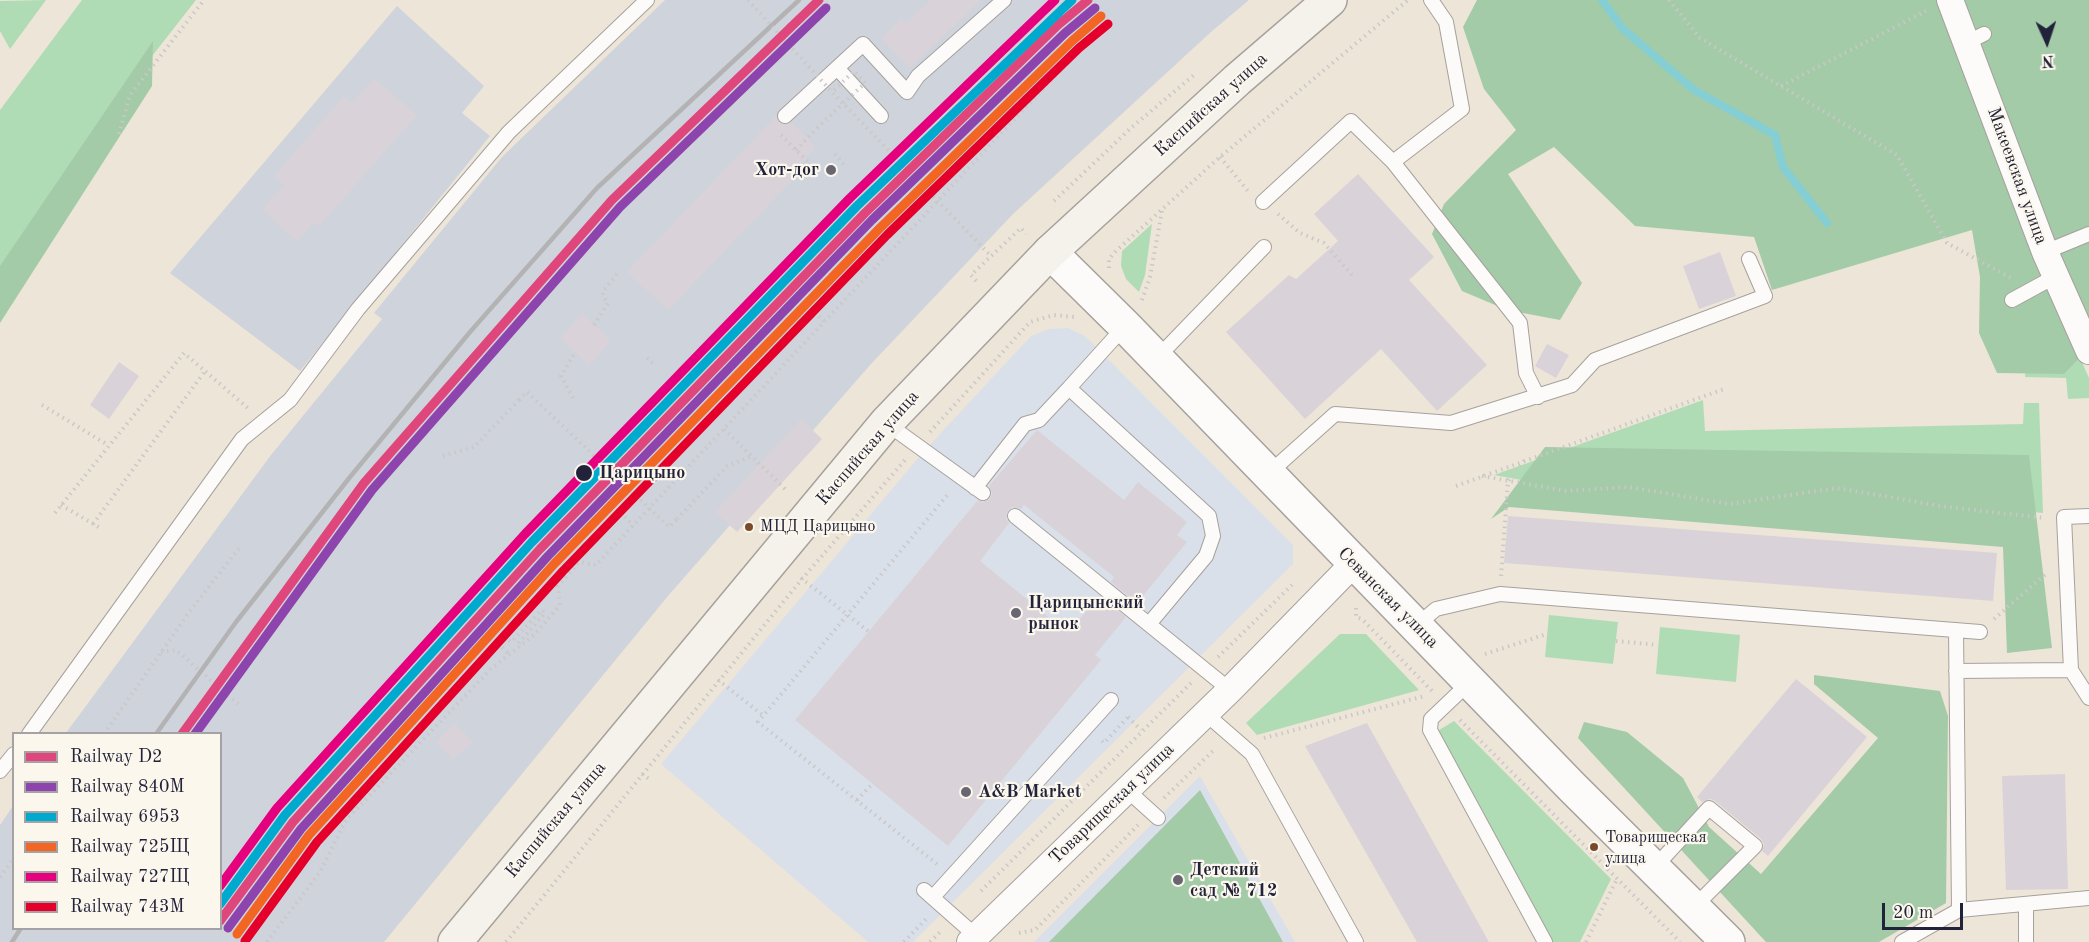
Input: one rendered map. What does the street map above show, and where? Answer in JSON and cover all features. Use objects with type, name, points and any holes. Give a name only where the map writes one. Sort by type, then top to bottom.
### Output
[{"type":"main road","name":"Каспийская улица","points":[[455,942],[1038,243],[1237,80],[1330,0]]},
{"type":"street","name":"Макеевская улица","points":[[1939,5],[1976,38],[2045,252],[2089,351]]},
{"type":"street","name":"Севанская улица","points":[[1038,243],[1133,315],[1156,359],[1416,626],[1474,668],[1572,787],[1728,942]]},
{"type":"street","name":"Товарищеская улица","points":[[973,939],[1206,714],[1353,563]]},
{"type":"lane","points":[[31,732],[242,439],[290,400],[358,309],[509,132],[647,0]]},
{"type":"lane","points":[[785,116],[863,44],[907,92],[918,76],[1004,0]]},
{"type":"lane","points":[[1393,162],[1462,108],[1446,22],[1431,0]]},
{"type":"lane","points":[[837,68],[881,116]]},
{"type":"lane","points":[[1263,202],[1351,121],[1393,162],[1520,323],[1526,374],[1538,397]]},
{"type":"lane","points":[[2045,252],[2089,234]]},
{"type":"lane","points":[[1156,359],[1264,247]]},
{"type":"lane","points":[[1268,474],[1335,414],[1451,423],[1572,386],[1595,360],[1765,296],[1749,259]]},
{"type":"lane","points":[[2012,300],[2056,276]]},
{"type":"lane","points":[[886,423],[916,447],[979,490],[1025,424],[1039,420],[1133,315]]},
{"type":"lane","points":[[1069,388],[1209,516],[1213,536],[1206,556],[1149,624]]},
{"type":"lane","points":[[1015,516],[1230,690]]},
{"type":"lane","points":[[2089,516],[2064,517],[2071,670],[2089,698]]},
{"type":"lane","points":[[1416,626],[1436,609],[1500,594],[1980,632]]},
{"type":"lane","points":[[1956,630],[1959,910]]},
{"type":"lane","points":[[1474,668],[1446,705],[1431,719],[1430,730],[1545,942]]},
{"type":"lane","points":[[1956,671],[2071,670]]},
{"type":"lane","points":[[973,939],[955,917],[932,897],[1111,700]]},
{"type":"lane","points":[[1206,714],[1252,754],[1356,942]]},
{"type":"lane","points":[[0,771],[12,756]]},
{"type":"lane","points":[[1127,790],[1154,815]]},
{"type":"lane","points":[[1655,867],[1709,808],[1755,846],[1694,907]]},
{"type":"lane","points":[[1902,942],[1959,910],[2089,898]]},
{"type":"lane","points":[[2026,904],[2026,942]]},
{"type":"path","points":[[119,134],[130,95],[204,0]]},
{"type":"path","points":[[748,0],[832,92],[991,256]]},
{"type":"path","points":[[1110,273],[1109,259],[1116,251],[1238,142],[1408,0]]},
{"type":"path","points":[[1669,0],[1700,38],[1897,155],[1947,243],[1990,267]]},
{"type":"path","points":[[1781,86],[1939,5]]},
{"type":"path","points":[[267,942],[320,872],[346,820],[491,669],[535,634],[560,605],[558,586],[579,562],[596,565],[1069,61]]},
{"type":"path","points":[[796,150],[865,83],[854,71],[832,92]]},
{"type":"path","points":[[1054,201],[1132,127],[1195,75]]},
{"type":"path","points":[[785,116],[773,128],[819,173]]},
{"type":"path","points":[[835,154],[845,166]]},
{"type":"path","points":[[1133,315],[1150,277],[1162,211]]},
{"type":"path","points":[[1285,220],[1300,233],[1323,243],[1352,275]]},
{"type":"path","points":[[976,281],[971,275],[1021,228],[1038,243]]},
{"type":"path","points":[[594,325],[608,303],[603,297],[603,291],[617,274],[614,271]]},
{"type":"path","points":[[810,308],[825,321]]},
{"type":"path","points":[[506,942],[718,680],[916,447],[1030,322],[1054,315],[1068,317]]},
{"type":"path","points":[[573,398],[561,376],[575,352]]},
{"type":"path","points":[[55,513],[184,353],[264,421]]},
{"type":"path","points":[[647,358],[655,365]]},
{"type":"path","points":[[93,524],[205,371]]},
{"type":"path","points":[[1456,486],[1724,389]]},
{"type":"path","points":[[443,456],[474,447],[527,392],[669,527],[727,466],[752,456]]},
{"type":"path","points":[[42,405],[108,445]]},
{"type":"path","points":[[724,429],[788,492]]},
{"type":"path","points":[[1500,594],[1508,481],[1525,460]]},
{"type":"path","points":[[1482,476],[1566,491],[1628,487],[1730,504],[1838,488],[1947,507],[2043,518],[2064,517]]},
{"type":"path","points":[[951,876],[759,722],[961,478]]},
{"type":"path","points":[[61,505],[102,529]]},
{"type":"path","points":[[621,512],[633,526]]},
{"type":"path","points":[[105,732],[184,619],[240,548]]},
{"type":"path","points":[[1980,632],[2066,556]]},
{"type":"path","points":[[802,579],[868,631]]},
{"type":"path","points":[[930,942],[1141,730],[1299,579]]},
{"type":"path","points":[[1253,741],[1435,693],[1362,619],[1356,617],[1356,608]]},
{"type":"path","points":[[504,636],[511,642],[542,610],[545,613],[508,655]]},
{"type":"path","points":[[1474,668],[1547,634]]},
{"type":"path","points":[[1616,641],[1659,645]]},
{"type":"path","points":[[498,643],[508,655]]},
{"type":"path","points":[[161,652],[177,650],[238,704]]},
{"type":"path","points":[[718,680],[764,716]]},
{"type":"path","points":[[1446,705],[1680,942]]},
{"type":"path","points":[[1134,723],[1141,730]]},
{"type":"path","points":[[1015,937],[1020,932],[1035,930],[1154,815],[1229,735]]},
{"type":"path","points":[[642,774],[649,780]]},
{"type":"path","points":[[857,800],[873,783]]},
{"type":"path","points":[[0,877],[12,861]]},
{"type":"path","points":[[1586,942],[1617,879]]},
{"type":"path","points":[[904,942],[932,897]]},
{"type":"shaded area","name":"Царицыно","points":[[665,0],[1249,0],[1211,32],[1013,214],[871,364],[668,596],[384,942],[0,942],[0,825],[12,807],[12,930],[222,930],[222,732],[67,732],[271,455],[382,319],[374,313],[502,157]]},
{"type":"shaded area","points":[[397,6],[484,86],[462,113],[490,136],[300,371],[170,273]]},
{"type":"shaded area","name":"Царицынский рынок","points":[[1068,328],[1085,336],[1293,545],[1293,564],[913,942],[868,942],[661,764],[924,451],[1031,336],[1049,329]]},
{"type":"shaded area","name":"Детский сад № 712","points":[[1200,776],[1295,942],[1034,942]]},
{"type":"green space","points":[[46,0],[10,49],[0,31],[0,1]]},
{"type":"green space","points":[[82,0],[196,0],[120,97],[0,303],[0,110]]},
{"type":"green space","points":[[1477,0],[2089,0],[2089,348],[2064,374],[1997,373],[1979,333],[1980,277],[1972,230],[1772,290],[1754,237],[1635,226],[1554,147],[1508,174],[1582,283],[1560,320],[1507,310],[1462,291],[1432,234],[1444,204],[1516,130],[1484,89],[1463,27]]},
{"type":"green space","points":[[153,41],[152,86],[0,323],[0,266]]},
{"type":"green space","points":[[1152,224],[1145,275],[1139,292],[1126,279],[1121,266],[1122,251]]},
{"type":"green space","points":[[2057,306],[2089,378],[2089,398],[2068,399],[2066,378],[2025,377],[2028,322]]},
{"type":"green space","points":[[1703,400],[1705,431],[2023,424],[2024,403],[2039,403],[2043,513],[1948,504],[1565,488],[1494,475]]},
{"type":"green space","points":[[1545,447],[2029,455],[2052,648],[2007,653],[2003,547],[1509,507],[1491,519]]},
{"type":"green space","points":[[1549,615],[1618,622],[1613,664],[1545,657]]},
{"type":"green space","points":[[1660,627],[1740,635],[1736,682],[1656,674]]},
{"type":"green space","points":[[1340,634],[1366,634],[1419,690],[1257,735],[1246,723]]},
{"type":"green space","points":[[1814,675],[1940,691],[1948,716],[1946,903],[1879,942],[1766,942],[1578,738],[1584,722],[1627,732],[1683,778],[1709,827],[1761,874],[1878,738],[1814,684]]},
{"type":"green space","points":[[1454,721],[1611,879],[1580,942],[1550,942],[1434,733]]},
{"type":"green space","name":"Детский сад № 712","points":[[1200,790],[1283,942],[1049,942]]},
{"type":"building","points":[[931,0],[981,0],[910,68],[881,38],[901,19],[906,24]]},
{"type":"building","points":[[374,78],[417,115],[319,226],[314,222],[297,241],[262,210],[284,185],[274,176],[344,96],[352,103]]},
{"type":"building","points":[[776,116],[782,124],[791,122],[816,147],[790,173],[795,177],[668,310],[627,272]]},
{"type":"building","points":[[1358,174],[1434,257],[1409,280],[1487,365],[1437,411],[1381,349],[1305,419],[1226,332],[1289,275],[1296,279],[1338,241],[1314,214]]},
{"type":"building","points":[[1720,252],[1736,296],[1699,309],[1683,266]]},
{"type":"building","points":[[582,314],[611,341],[589,365],[560,338]]},
{"type":"building","points":[[1547,344],[1569,355],[1556,378],[1535,366]]},
{"type":"building","points":[[119,362],[139,376],[109,419],[90,405]]},
{"type":"building","points":[[801,419],[822,439],[737,532],[715,512]]},
{"type":"building","points":[[1037,430],[1124,500],[1138,482],[1187,522],[1177,535],[1187,542],[1137,603],[1111,582],[1114,577],[1024,505],[1021,509],[1012,507],[1008,511],[1006,519],[1009,523],[980,561],[1068,633],[1099,596],[1126,617],[1095,655],[1101,660],[948,846],[795,720],[978,500],[983,502],[990,499],[992,493],[989,486]]},
{"type":"building","points":[[1508,516],[1997,553],[1993,601],[1504,563]]},
{"type":"building","points":[[1796,679],[1867,737],[1768,856],[1762,851],[1764,844],[1761,839],[1715,801],[1710,799],[1702,802],[1697,797]]},
{"type":"building","points":[[454,723],[473,742],[453,759],[436,742]]},
{"type":"building","points":[[1367,723],[1489,942],[1417,942],[1305,746]]},
{"type":"building","points":[[2065,774],[2068,889],[2006,890],[2002,776]]},
{"type":"waterway","points":[[1602,0],[1622,28],[1694,90],[1775,135],[1783,167],[1827,223]]},
{"type":"railway","points":[[157,732],[236,622],[350,477],[470,332],[597,188],[799,0]]},
{"type":"railway","points":[[12,942],[20,930]]},
{"type":"rail line","name":"D2","points":[[183,732],[364,483],[612,200],[819,0]]},
{"type":"rail line","name":"727Щ","points":[[222,883],[277,808],[525,534],[850,198],[1055,0]]},
{"type":"rail line","name":"6953","points":[[222,901],[285,815],[532,542],[857,206],[1072,0]]},
{"type":"rail line","name":"D2","points":[[222,918],[293,822],[540,549],[865,213],[1058,25],[1088,0]]},
{"type":"rail line","name":"840М","points":[[196,732],[372,490],[620,207],[826,8]]},
{"type":"rail line","name":"840М","points":[[228,928],[301,829],[548,556],[872,220],[1065,33],[1095,8]]},
{"type":"rail line","name":"725Щ","points":[[237,934],[309,835],[555,563],[880,228],[1072,41],[1101,16]]},
{"type":"rail line","name":"743М","points":[[245,941],[317,842],[563,571],[887,235],[1079,48],[1108,24]]},
{"type":"place","name":"Хот-дог","points":[[831,170]]},
{"type":"place","name":"Царицыно","points":[[584,473]]},
{"type":"place","name":"МЦД Царицыно","points":[[749,527]]},
{"type":"place","name":"Царицынский рынок","points":[[1016,613]]},
{"type":"place","name":"A&B Market","points":[[966,792]]},
{"type":"place","name":"Товарищеская улица","points":[[1594,847]]},
{"type":"place","name":"Детский сад № 712","points":[[1178,880]]}]
